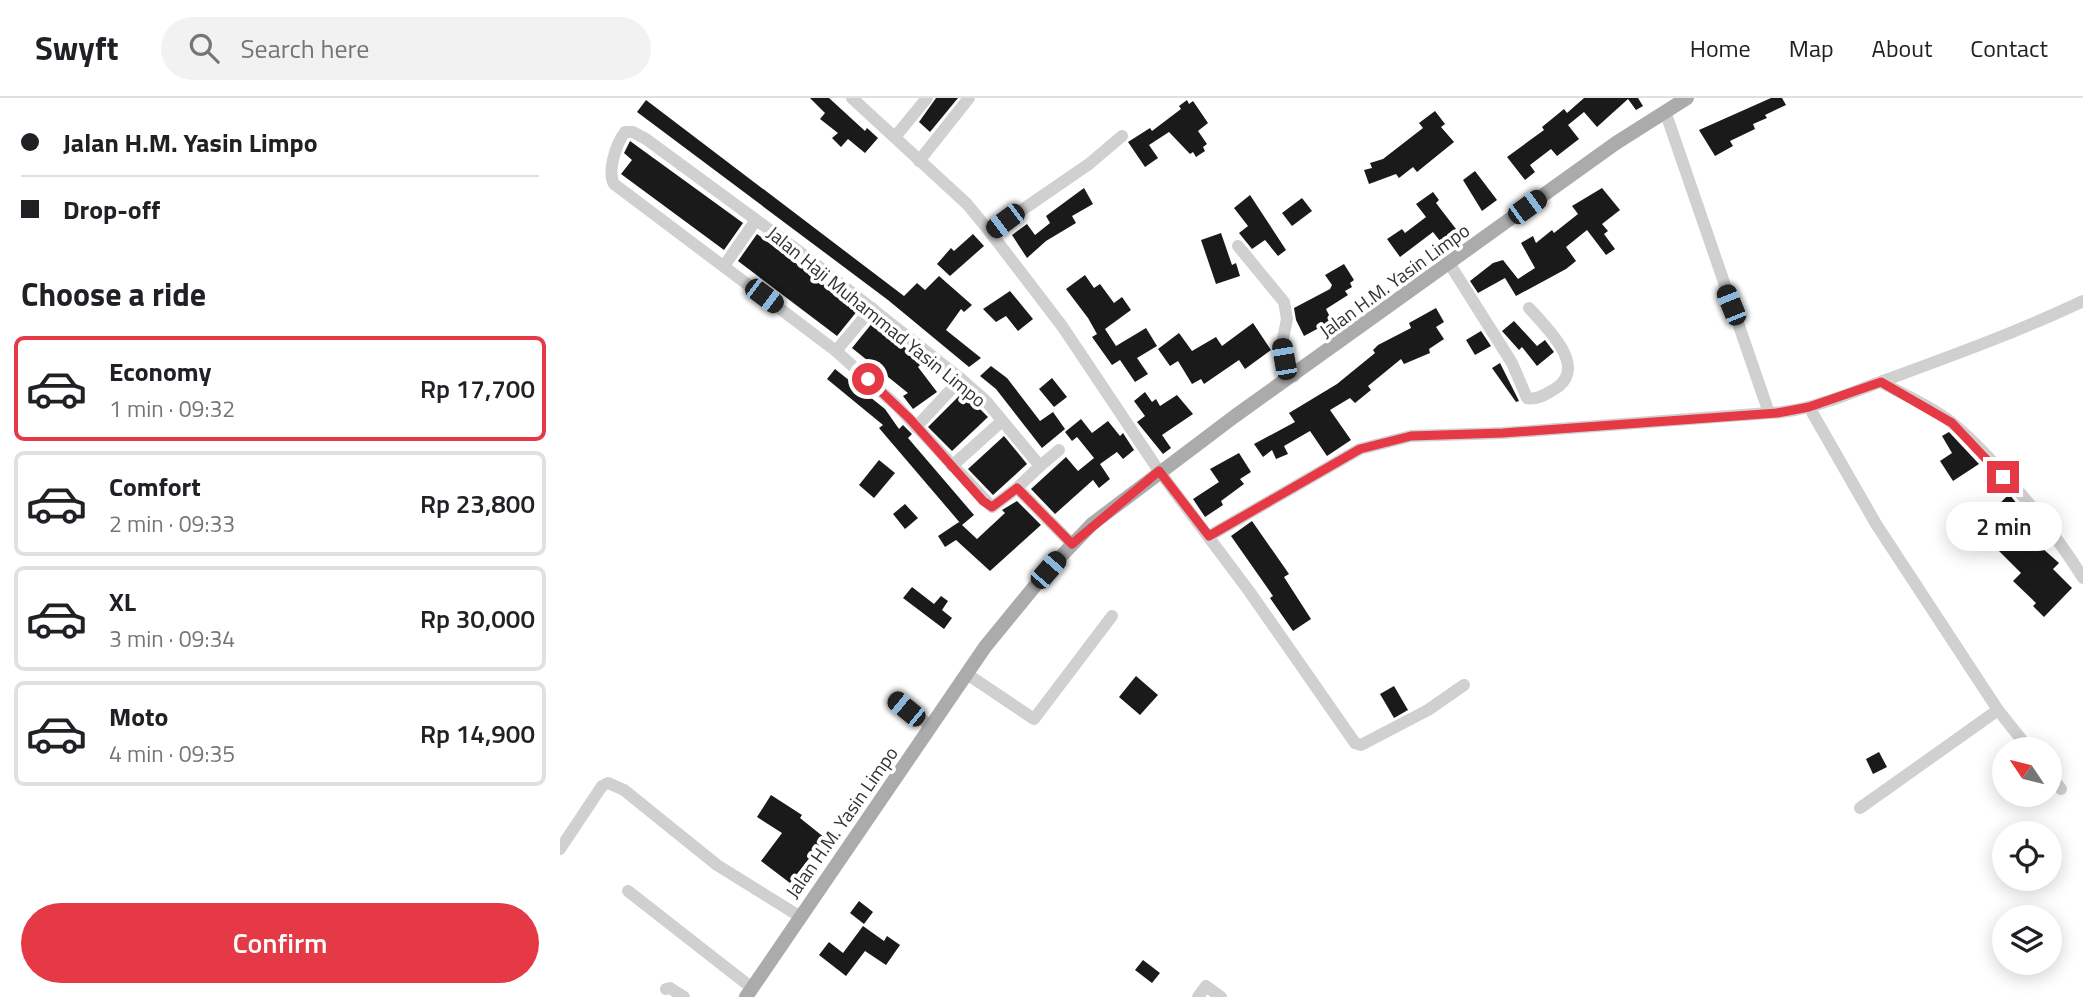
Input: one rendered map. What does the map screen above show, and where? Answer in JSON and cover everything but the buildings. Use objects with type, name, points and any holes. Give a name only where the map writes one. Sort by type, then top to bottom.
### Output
[{"type":"main road","name":"Jalan H.M. Yasin Limpo","points":[[749,992],[967,674],[1001,628],[1072,544],[1159,471],[1449,263],[1687,98]]},
{"type":"street","points":[[852,98],[967,204],[990,232],[1062,327],[1159,471],[1209,536],[1358,745],[1428,710],[1464,685]]},
{"type":"street","points":[[895,137],[926,98]]},
{"type":"street","points":[[919,160],[969,98]]},
{"type":"street","points":[[1665,111],[1769,413]]},
{"type":"street","name":"Jalan Haji Muhammad Yasin Limpo","points":[[724,266],[612,181],[616,150],[622,136],[630,131],[646,139],[872,308],[961,379],[1002,421],[1040,466]]},
{"type":"street","points":[[990,232],[1089,164],[1122,136]]},
{"type":"street","points":[[756,220],[724,266],[836,351],[896,405],[992,507],[1059,450]]},
{"type":"street","points":[[1238,246],[1284,302],[1287,319],[1282,344],[1284,359],[1294,376]]},
{"type":"street","points":[[1449,263],[1512,363],[1523,392],[1527,398],[1533,400],[1562,385],[1569,365],[1559,343],[1529,308]]},
{"type":"street","points":[[1209,536],[1360,449],[1411,436],[1503,433],[1769,413],[1809,407],[1999,339],[2083,300]]},
{"type":"street","points":[[836,351],[872,308]]},
{"type":"street","points":[[916,427],[961,379]]},
{"type":"street","points":[[1881,382],[1952,423],[2013,488],[2069,556],[2083,578]]},
{"type":"street","points":[[1809,407],[1876,524],[1998,710],[2019,737]]},
{"type":"street","points":[[952,466],[1002,421]]},
{"type":"street","points":[[1017,488],[1072,544]]},
{"type":"street","points":[[967,674],[1034,719],[1112,616]]},
{"type":"street","points":[[894,699],[931,726]]},
{"type":"street","points":[[1860,808],[1998,710]]},
{"type":"street","points":[[560,849],[602,786],[613,784],[717,865],[799,916]]},
{"type":"street","points":[[628,891],[749,992]]},
{"type":"street","points":[[1198,997],[1206,986],[1221,997]]},
{"type":"street","points":[[666,989],[670,988],[684,997]]},
{"type":"route","points":[[868,379],[910,419],[983,501],[992,507],[1017,488],[1072,544],[1092,524],[1159,471],[1209,536],[1360,449],[1411,436],[1503,433],[1777,413],[1809,407],[1881,382],[1952,423],[2003,477]]}]
